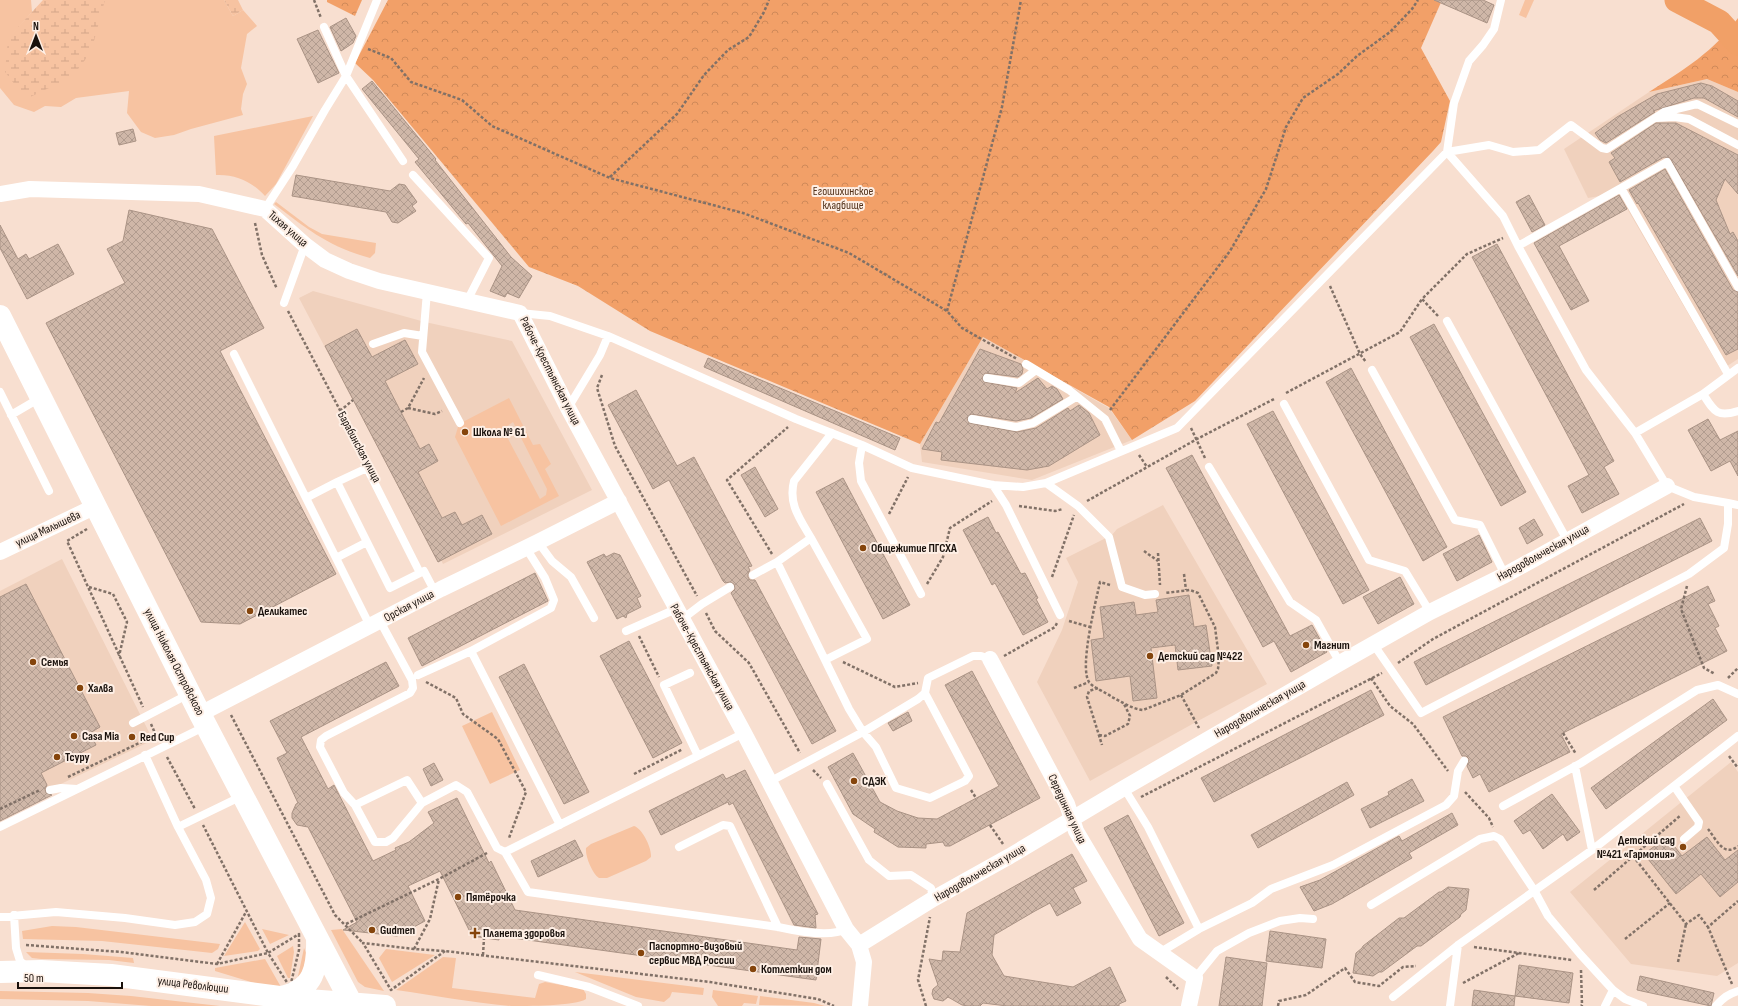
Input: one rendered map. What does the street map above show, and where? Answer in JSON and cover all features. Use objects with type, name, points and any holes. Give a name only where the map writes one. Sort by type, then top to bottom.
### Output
[{"type":"main road","name":"улица Николая Островского","points":[[0,316],[203,720],[352,1005]]},
{"type":"main road","points":[[281,997],[293,994],[303,988],[309,980],[315,969],[317,938]]},
{"type":"main road","name":"улица Революции","points":[[0,972],[111,975],[281,997],[352,1005],[385,1006]]},
{"type":"main road","points":[[213,988],[223,993],[227,997],[229,1006]]},
{"type":"street","name":"Тихая улица","points":[[0,194],[30,189],[199,194],[265,209],[305,245],[325,260],[349,271],[379,281],[520,313]]},
{"type":"street","name":"Рабоче-Крестьянская улица","points":[[520,313],[568,408],[744,733],[846,929],[859,945],[864,962],[860,1006]]},
{"type":"street","name":"Народовольческая улица","points":[[859,945],[933,899],[1010,856],[1340,663],[1430,612],[1506,575],[1667,486]]},
{"type":"street","name":"Орская улица","points":[[203,720],[223,703],[435,592],[619,501]]},
{"type":"street","name":"улица Малышева","points":[[0,552],[96,506]]},
{"type":"street","name":"Серединная улица","points":[[991,661],[1067,804],[1076,832],[1140,940],[1195,978]]},
{"type":"street","points":[[1189,1006],[1195,978]]},
{"type":"lane","points":[[265,209],[346,76],[377,0]]},
{"type":"lane","points":[[520,313],[550,316],[608,336],[796,419],[862,445],[912,468],[993,485],[1023,487],[1046,483],[1177,428],[1447,152],[1454,103],[1468,61],[1483,45],[1494,28],[1502,0]]},
{"type":"lane","points":[[324,27],[346,76],[402,161]]},
{"type":"lane","points":[[1447,152],[1489,145],[1513,152],[1539,150],[1571,125],[1602,148],[1607,149],[1664,112],[1697,104],[1738,124]]},
{"type":"lane","points":[[1653,119],[1674,117],[1688,119],[1738,145]]},
{"type":"lane","points":[[1447,152],[1502,216],[1586,370],[1635,433],[1667,486],[1691,496],[1738,505]]},
{"type":"lane","points":[[1518,246],[1667,162],[1738,288]]},
{"type":"lane","points":[[413,176],[489,258],[467,301]]},
{"type":"lane","points":[[1621,188],[1728,374]]},
{"type":"lane","points":[[284,303],[305,245]]},
{"type":"lane","points":[[427,292],[422,352],[460,423]]},
{"type":"lane","points":[[1447,321],[1567,540]]},
{"type":"lane","points":[[373,344],[404,333],[423,336]]},
{"type":"lane","points":[[568,408],[600,355],[608,336]]},
{"type":"lane","points":[[234,354],[336,558],[375,623],[412,680],[413,688],[410,693],[326,736],[321,740],[320,747],[344,793],[355,805],[375,842],[386,842],[393,838],[422,803],[456,785],[466,792],[497,848],[505,852],[528,892],[778,927],[797,931],[839,932],[846,929]]},
{"type":"lane","points":[[1026,364],[1069,390],[1105,419],[1121,451]]},
{"type":"lane","points":[[1635,433],[1703,394],[1738,368]]},
{"type":"lane","points":[[987,378],[1019,383],[1036,370]]},
{"type":"lane","points":[[1372,370],[1455,520],[1480,526],[1506,575]]},
{"type":"lane","points":[[0,392],[49,491]]},
{"type":"lane","points":[[1703,394],[1714,411],[1720,414],[1728,414],[1738,411]]},
{"type":"lane","points":[[972,419],[1016,427],[1034,423],[1076,397]]},
{"type":"lane","points":[[12,415],[41,398]]},
{"type":"lane","points":[[1284,404],[1369,560],[1405,571],[1430,612]]},
{"type":"lane","points":[[825,660],[867,639],[793,505],[792,491],[794,482],[832,433]]},
{"type":"lane","points":[[862,445],[859,463],[861,481],[920,594]]},
{"type":"lane","points":[[1209,467],[1290,602],[1316,620],[1340,663]]},
{"type":"lane","points":[[306,498],[337,482],[367,468],[420,574],[390,588],[337,482]]},
{"type":"lane","points":[[1046,483],[1078,506],[1109,537],[1122,587],[1145,595],[1158,594]]},
{"type":"lane","points":[[993,485],[1006,505],[1060,615]]},
{"type":"lane","points":[[1374,645],[1421,713],[1689,574],[1724,548],[1728,524],[1728,504]]},
{"type":"lane","points":[[753,575],[777,562],[811,538]]},
{"type":"lane","points":[[336,558],[367,542]]},
{"type":"lane","points":[[532,545],[571,577],[594,618]]},
{"type":"lane","points":[[418,675],[471,651],[551,608],[554,600],[532,545]]},
{"type":"lane","points":[[777,562],[849,709],[863,732],[876,747],[896,788],[930,798],[965,781],[969,776],[925,693],[928,678],[973,656],[981,656],[991,661]]},
{"type":"lane","points":[[424,571],[435,592]]},
{"type":"lane","points":[[626,631],[634,627],[679,614],[702,604],[730,587]]},
{"type":"lane","points":[[471,651],[560,825]]},
{"type":"lane","points":[[690,673],[664,685],[698,756]]},
{"type":"lane","points":[[1503,806],[1578,765],[1696,690],[1718,685],[1738,694]]},
{"type":"lane","points":[[769,782],[863,732],[925,693]]},
{"type":"lane","points":[[133,723],[190,694]]},
{"type":"lane","points":[[0,827],[78,790],[162,747],[203,720]]},
{"type":"lane","points":[[505,852],[744,733]]},
{"type":"lane","points":[[1394,997],[1458,945],[1592,850],[1738,736]]},
{"type":"lane","points":[[0,916],[56,912],[125,918],[175,925],[195,922],[207,914],[211,898],[206,880],[178,827],[145,755]]},
{"type":"lane","points":[[1159,953],[1199,929],[1252,903],[1271,889],[1333,865],[1446,805],[1454,796],[1458,770],[1464,761]]},
{"type":"lane","points":[[1578,765],[1592,850]]},
{"type":"lane","points":[[355,805],[407,780],[422,803]]},
{"type":"lane","points":[[827,784],[869,860],[889,876],[911,875],[931,888],[933,899]]},
{"type":"lane","points":[[1674,786],[1699,822],[1698,827],[1684,839]]},
{"type":"lane","points":[[46,790],[61,788],[78,790]]},
{"type":"lane","points":[[1124,788],[1148,827],[1199,929]]},
{"type":"lane","points":[[178,827],[243,796]]},
{"type":"lane","points":[[678,846],[723,825],[730,826],[778,927]]},
{"type":"lane","points":[[1372,905],[1485,837],[1494,836],[1500,839],[1534,890],[1548,916],[1580,957],[1612,990],[1625,999],[1644,1006]]},
{"type":"lane","points":[[14,915],[16,946],[20,961],[32,972]]},
{"type":"lane","points":[[1195,978],[1217,951],[1249,932],[1280,921],[1300,918],[1313,919]]},
{"type":"lane","points":[[1450,1006],[1458,945]]},
{"type":"lane","points":[[538,975],[589,987],[638,1006]]},
{"type":"lane","points":[[1605,1006],[1612,990]]},
{"type":"lane","points":[[1716,1006],[1723,998],[1736,991]]},
{"type":"path","points":[[314,0],[324,27]]},
{"type":"path","points":[[610,178],[676,114],[704,75],[728,50],[750,37],[769,0]]},
{"type":"path","points":[[947,311],[1002,107],[1021,0]]},
{"type":"path","points":[[1105,419],[1230,251],[1266,189],[1286,128],[1303,98],[1338,74],[1357,56],[1390,32],[1412,9],[1418,0]]},
{"type":"path","points":[[358,44],[391,58],[411,82],[462,100],[492,126],[610,178],[743,213],[849,253],[947,311],[962,328],[1026,364]]},
{"type":"path","points":[[1006,505],[1055,511],[1078,506],[1197,440],[1400,332],[1422,299],[1467,254],[1508,236],[1502,216]]},
{"type":"path","name":"Барабинская улица","points":[[255,223],[262,254],[284,303],[366,460]]},
{"type":"path","points":[[1326,276],[1360,354],[1372,370]]},
{"type":"path","points":[[1422,299],[1440,318],[1447,321]]},
{"type":"path","points":[[401,412],[408,408],[430,367]]},
{"type":"path","points":[[602,374],[597,388],[614,446],[702,604],[715,631],[749,663],[806,763],[827,784]]},
{"type":"path","points":[[340,411],[353,400]]},
{"type":"path","points":[[408,408],[434,414],[452,408]]},
{"type":"path","points":[[777,562],[727,480],[796,419]]},
{"type":"path","points":[[1186,420],[1209,467]]},
{"type":"path","points":[[884,524],[912,468]]},
{"type":"path","points":[[920,594],[943,557],[950,528],[1001,496]]},
{"type":"path","points":[[1133,802],[1390,668],[1434,639],[1688,501],[1691,496]]},
{"type":"path","points":[[1048,590],[1078,506]]},
{"type":"path","points":[[16,946],[34,945],[121,952],[217,964],[268,953],[299,934],[299,950],[290,987],[268,953],[156,735],[67,541],[87,529]]},
{"type":"path","points":[[1144,550],[1158,561]]},
{"type":"path","points":[[1122,587],[1100,582],[1087,643],[1087,677],[1089,682],[1124,704],[1143,710],[1181,695],[1216,673],[1219,666],[1213,622],[1198,593],[1195,591],[1186,590],[1158,594],[1158,553]]},
{"type":"path","points":[[1184,574],[1186,590]]},
{"type":"path","points":[[1689,574],[1681,609],[1704,668]]},
{"type":"path","points":[[89,587],[113,594],[127,622],[119,656]]},
{"type":"path","points":[[991,661],[1055,627],[1060,615]]},
{"type":"path","points":[[1069,621],[1090,627]]},
{"type":"path","points":[[634,627],[664,685]]},
{"type":"path","points":[[825,660],[838,659],[895,687],[916,682]]},
{"type":"path","points":[[418,675],[420,679],[456,698],[463,714],[498,739],[526,792],[508,840]]},
{"type":"path","points":[[1371,678],[1390,706],[1413,724],[1441,762]]},
{"type":"path","points":[[1074,688],[1089,682]]},
{"type":"path","points":[[1098,688],[1089,692],[1087,697],[1102,745]]},
{"type":"path","points":[[1181,695],[1199,729]]},
{"type":"path","points":[[223,703],[240,729],[336,915],[363,943],[391,990],[445,951]]},
{"type":"path","points":[[1099,734],[1105,736],[1128,724],[1130,716],[1124,704]]},
{"type":"path","points":[[1563,733],[1578,765]]},
{"type":"path","points":[[65,778],[156,735]]},
{"type":"path","points":[[1723,747],[1738,768]]},
{"type":"path","points":[[0,809],[46,790]]},
{"type":"path","points":[[1465,793],[1489,818]]},
{"type":"path","points":[[1594,890],[1689,808]]},
{"type":"path","points":[[1699,822],[1703,823],[1724,849],[1729,851],[1738,846]]},
{"type":"path","points":[[990,824],[1010,856]]},
{"type":"path","points":[[1633,856],[1686,924]]},
{"type":"path","points":[[414,949],[430,919],[439,879]]},
{"type":"path","points":[[926,1006],[918,980],[933,899]]},
{"type":"path","points":[[1708,927],[1738,901]]},
{"type":"path","points":[[1625,939],[1670,903]]},
{"type":"path","points":[[217,964],[246,911]]},
{"type":"path","points":[[346,924],[365,915]]},
{"type":"path","points":[[1678,962],[1686,924],[1699,915],[1708,927],[1736,991]]},
{"type":"path","points":[[483,955],[484,938]]},
{"type":"path","points":[[1475,942],[1469,946],[1519,953],[1580,957],[1581,1006]]},
{"type":"path","points":[[363,943],[483,955],[760,989],[818,999],[834,1006]]},
{"type":"path","points":[[1461,976],[1460,984],[1519,953]]},
{"type":"path","points":[[1278,1006],[1279,1001],[1306,995],[1345,968],[1355,982],[1379,986],[1403,967],[1416,966],[1427,957],[1434,964]]},
{"type":"shaded area","points":[[1707,79],[1738,92],[1738,359],[1721,370],[1618,193],[1588,198],[1564,149],[1649,92]]},
{"type":"shaded area","name":"Школа № 61","points":[[313,291],[425,322],[512,341],[592,490],[443,564],[441,560],[438,562],[299,298]]},
{"type":"shaded area","points":[[983,337],[1109,408],[1132,440],[1032,480],[922,462],[920,444]]},
{"type":"shaded area","name":"Детский сад №422","points":[[1163,505],[1267,684],[1090,781],[1037,682],[1062,630],[1078,582],[1066,558],[1112,535],[1117,529]]},
{"type":"shaded area","points":[[62,559],[153,740],[0,813],[0,591]]},
{"type":"shaded area","name":"Детский сад №421 «Гармония»","points":[[1731,762],[1738,772],[1738,963],[1717,976],[1631,964],[1570,892]]},
{"type":"green space","points":[[0,0],[31,0],[32,12],[10,37],[66,0],[224,0],[233,16],[243,10],[257,26],[247,34],[241,68],[247,84],[243,94],[241,109],[243,115],[174,135],[155,138],[141,132],[127,113],[129,91],[76,98],[61,107],[45,106],[34,112],[14,105],[0,88]]},
{"type":"green space","points":[[43,0],[105,0],[91,52],[72,77],[26,99],[5,72],[8,38]]},
{"type":"green space","points":[[224,0],[238,0],[243,10],[233,16]]},
{"type":"green space","points":[[327,0],[362,0],[355,16],[327,2]]},
{"type":"green space","name":"Егошихинское кладбище","points":[[388,0],[1442,0],[1421,48],[1450,101],[1441,142],[1195,401],[1132,440],[1109,407],[983,337],[920,444],[650,331],[578,286],[529,267],[373,80],[355,63]]},
{"type":"green space","points":[[1525,0],[1534,0],[1526,18],[1519,15]]},
{"type":"green space","points":[[1738,18],[1738,92],[1707,79],[1649,92],[1686,68],[1709,50],[1729,30]]},
{"type":"green space","points":[[313,116],[276,184],[265,196],[255,187],[243,180],[230,176],[216,175],[214,136]]},
{"type":"green space","points":[[276,202],[309,227],[322,234],[376,243],[375,253],[370,258],[355,254],[330,243],[274,204]]},
{"type":"green space","points":[[509,398],[533,445],[540,444],[551,464],[545,469],[559,496],[501,526],[455,437],[458,427],[457,425]],"holes":[[[513,422],[547,489],[546,495],[540,499],[506,435],[506,427]]]},
{"type":"green space","points":[[492,712],[520,770],[490,784],[462,726]]},
{"type":"green space","points":[[634,826],[640,830],[646,839],[651,857],[646,861],[607,878],[599,878],[596,876],[590,864],[586,848],[591,844]]},
{"type":"green space","points":[[245,922],[260,949],[258,951],[224,956]]},
{"type":"green space","points":[[52,926],[76,927],[220,944],[218,949],[212,953],[102,941],[23,939],[22,931]]},
{"type":"green space","points":[[262,929],[289,935],[270,944]]},
{"type":"green space","points":[[342,929],[384,991],[365,987],[358,982],[331,930]]},
{"type":"green space","points":[[293,946],[294,952],[290,978],[288,978],[277,956]]},
{"type":"green space","points":[[304,948],[310,962],[297,981]]},
{"type":"green space","points":[[386,949],[435,955],[392,982],[379,958]]},
{"type":"green space","points":[[26,952],[133,958],[134,963],[109,960],[41,959],[32,958]]},
{"type":"green space","points":[[443,957],[456,958],[452,988],[535,998],[539,984],[545,982],[583,989],[586,994],[586,999],[562,1004],[511,1006],[396,990]]},
{"type":"green space","points":[[265,959],[281,987],[258,984],[215,971],[215,968]]},
{"type":"green space","points":[[575,972],[704,988],[703,995],[672,992],[670,997],[664,1002],[636,997]]},
{"type":"green space","points":[[713,990],[758,996],[756,1004],[744,1003],[742,1006],[718,1006],[712,997]]},
{"type":"green space","points":[[0,991],[88,993],[131,996],[220,1006],[151,1006],[88,1001],[0,999]]},
{"type":"green space","points":[[760,996],[814,1003],[825,1006],[759,1005]]},
{"type":"building","points":[[1434,0],[1483,0],[1494,5],[1487,23]]},
{"type":"building","points":[[346,18],[356,36],[353,43],[341,51],[330,27]]},
{"type":"building","points":[[318,30],[339,73],[318,83],[297,39]]},
{"type":"building","points":[[372,81],[436,159],[435,160],[511,257],[532,276],[519,298],[507,293],[505,297],[490,291],[502,266],[468,223],[466,224],[415,162],[419,159],[362,89]]},
{"type":"building","points":[[1701,83],[1712,86],[1738,101],[1738,117],[1704,98],[1694,98],[1653,111],[1655,112],[1606,143],[1600,140],[1595,133],[1617,117],[1657,94]]},
{"type":"building","points":[[1656,123],[1676,123],[1738,155],[1738,194],[1725,179],[1716,200],[1730,234],[1733,232],[1738,241],[1738,276],[1670,158],[1664,157],[1620,182],[1609,162],[1615,158],[1611,153]]},
{"type":"building","points":[[133,129],[136,141],[119,145],[116,133]]},
{"type":"building","points":[[1665,169],[1733,290],[1738,292],[1738,349],[1726,355],[1629,190]]},
{"type":"building","points":[[296,175],[390,191],[399,184],[405,185],[417,202],[412,206],[416,211],[398,223],[392,222],[386,212],[292,196]]},
{"type":"building","points":[[1529,195],[1545,225],[1532,232],[1516,202]]},
{"type":"building","points":[[1619,195],[1627,209],[1559,246],[1589,301],[1571,310],[1534,243]]},
{"type":"building","points":[[129,210],[212,229],[264,328],[220,351],[336,574],[240,624],[201,622],[46,323],[125,283],[107,249],[123,241]]},
{"type":"building","points":[[0,225],[18,259],[26,254],[29,259],[58,244],[74,274],[27,299],[0,248]]},
{"type":"building","points":[[1497,244],[1614,461],[1604,467],[1619,494],[1582,513],[1568,486],[1589,475],[1472,257]]},
{"type":"building","points":[[1434,324],[1526,492],[1501,506],[1410,337]]},
{"type":"building","points":[[357,329],[372,357],[405,340],[418,364],[385,381],[420,449],[429,444],[438,461],[418,472],[442,518],[455,512],[462,525],[482,515],[492,534],[438,562],[325,346]]},
{"type":"building","points":[[980,349],[1021,364],[1023,369],[1022,374],[1018,377],[985,373],[982,378],[984,382],[1017,388],[1015,393],[1038,378],[1047,389],[1052,386],[1057,389],[1063,399],[1031,418],[1016,421],[971,414],[967,418],[969,423],[1017,432],[1036,428],[1068,408],[1070,411],[1079,405],[1089,413],[1100,435],[1049,466],[1027,470],[941,460],[942,452],[922,449],[936,422],[939,423]]},
{"type":"building","points":[[708,358],[900,438],[895,450],[704,367]]},
{"type":"building","points":[[1351,368],[1447,547],[1423,561],[1326,382]]},
{"type":"building","points":[[636,390],[677,466],[694,457],[752,566],[748,567],[750,570],[748,577],[750,580],[755,580],[836,731],[812,744],[731,593],[735,589],[734,584],[730,582],[725,583],[723,581],[669,480],[653,489],[608,405]]},
{"type":"building","points":[[1273,411],[1369,590],[1343,604],[1247,424]]},
{"type":"building","points":[[1708,419],[1720,440],[1738,431],[1738,476],[1730,461],[1711,471],[1688,430]]},
{"type":"building","points":[[1192,455],[1290,636],[1312,625],[1327,652],[1291,672],[1274,641],[1263,647],[1166,468]]},
{"type":"building","points":[[755,467],[778,509],[765,517],[741,475]]},
{"type":"building","name":"Общежитие ПГСХА","points":[[843,478],[910,605],[883,619],[816,492]]},
{"type":"building","points":[[988,517],[1021,574],[1025,573],[1048,622],[1023,635],[995,583],[992,585],[963,530]]},
{"type":"building","points":[[1700,518],[1712,541],[1426,685],[1414,662]]},
{"type":"building","points":[[1534,519],[1543,535],[1527,544],[1519,528]]},
{"type":"building","points":[[1479,535],[1492,562],[1457,581],[1443,554]]},
{"type":"building","points":[[614,553],[620,555],[641,596],[637,598],[641,607],[627,614],[626,618],[623,616],[617,619],[587,562],[604,554],[606,557]]},
{"type":"building","points":[[535,573],[548,601],[422,666],[408,638]]},
{"type":"building","points":[[1400,577],[1414,604],[1378,624],[1363,597]]},
{"type":"building","name":"Семья","points":[[26,584],[100,727],[90,733],[96,745],[41,773],[47,785],[45,789],[46,793],[52,795],[0,821],[0,597]]},
{"type":"building","points":[[1708,586],[1715,601],[1708,604],[1719,626],[1715,628],[1727,651],[1561,734],[1570,752],[1489,792],[1480,774],[1473,778],[1467,766],[1469,759],[1466,756],[1462,756],[1443,717]]},
{"type":"building","points":[[1189,595],[1194,627],[1206,625],[1212,666],[1178,670],[1175,645],[1151,648],[1157,698],[1133,701],[1130,676],[1096,681],[1091,640],[1104,638],[1100,607],[1134,602],[1136,615],[1158,612],[1156,600]]},
{"type":"building","points":[[629,641],[682,743],[653,758],[600,656]]},
{"type":"building","points":[[386,662],[399,686],[301,737],[328,789],[334,785],[373,861],[396,850],[395,848],[409,842],[434,823],[428,812],[457,798],[489,863],[491,861],[515,910],[797,950],[799,937],[821,939],[816,980],[499,936],[499,940],[472,936],[440,871],[408,886],[425,921],[397,936],[343,930],[357,922],[308,827],[297,825],[292,818],[292,813],[296,804],[298,803],[277,758],[287,753],[270,721]]},
{"type":"building","points":[[524,664],[589,792],[564,804],[499,677]]},
{"type":"building","points":[[972,671],[1040,798],[950,846],[945,846],[943,842],[926,844],[926,848],[898,847],[874,832],[875,829],[853,814],[828,767],[853,753],[880,802],[897,811],[918,818],[937,819],[999,786],[945,685]]},
{"type":"building","points":[[1371,690],[1384,715],[1214,802],[1201,778]]},
{"type":"building","points":[[1713,699],[1727,720],[1606,809],[1591,788]]},
{"type":"building","points":[[908,712],[912,721],[893,731],[888,723]]},
{"type":"building","points":[[434,763],[443,780],[431,786],[423,769]]},
{"type":"building","points":[[745,770],[818,914],[815,915],[816,928],[794,925],[733,803],[729,805],[728,802],[661,835],[649,811],[723,774],[726,779]]},
{"type":"building","points":[[1412,779],[1424,801],[1370,828],[1361,809],[1389,795],[1388,792]]},
{"type":"building","points":[[1347,782],[1354,795],[1258,848],[1251,835]]},
{"type":"building","points":[[1552,794],[1580,832],[1567,841],[1563,834],[1543,849],[1530,830],[1523,834],[1514,821]]},
{"type":"building","points":[[1452,813],[1458,825],[1409,853],[1412,858],[1332,904],[1314,911],[1300,887],[1320,880],[1399,836],[1402,841]]},
{"type":"building","points":[[1128,815],[1184,923],[1159,936],[1104,828]]},
{"type":"building","points":[[1667,837],[1682,856],[1707,837],[1725,860],[1738,850],[1738,882],[1720,897],[1701,874],[1676,894],[1644,854]]},
{"type":"building","points":[[575,840],[583,856],[538,877],[531,861]]},
{"type":"building","points":[[1072,854],[1087,881],[1073,888],[1081,903],[1057,916],[1050,903],[1035,911],[994,935],[992,955],[1004,976],[1073,987],[1110,967],[1126,1001],[1119,1004],[1119,1006],[1007,1006],[983,1003],[980,1006],[968,1006],[962,1005],[948,997],[943,1001],[934,999],[932,994],[933,989],[938,985],[929,959],[942,961],[943,951],[960,952],[967,913]]},
{"type":"building","points":[[1448,887],[1469,889],[1466,910],[1460,917],[1421,946],[1417,946],[1382,972],[1379,972],[1373,976],[1353,973],[1356,953],[1363,946],[1399,918],[1404,918]]},
{"type":"building","points":[[1270,931],[1326,939],[1322,968],[1266,961]]},
{"type":"building","points":[[1226,957],[1267,963],[1262,1006],[1219,1006]]},
{"type":"building","points":[[1519,965],[1573,973],[1569,1003],[1515,996]]},
{"type":"building","points":[[1640,976],[1714,993],[1711,1006],[1637,990]]},
{"type":"building","points":[[1474,990],[1515,996],[1514,1006],[1472,1006]]},
{"type":"waterway","points":[[1677,0],[1719,22],[1738,43]]},
{"type":"place","name":"Школа № 61","points":[[465,432]]},
{"type":"place","name":"Общежитие ПГСХА","points":[[863,548]]},
{"type":"place","name":"Деликатес","points":[[250,611]]},
{"type":"place","name":"Магнит","points":[[1306,645]]},
{"type":"place","name":"Детский сад №422","points":[[1150,656]]},
{"type":"place","name":"Семья","points":[[33,662]]},
{"type":"place","name":"Халва","points":[[80,688]]},
{"type":"place","name":"Casa Mia","points":[[74,736]]},
{"type":"place","name":"Red Cup","points":[[132,737]]},
{"type":"place","name":"Тсуру","points":[[57,757]]},
{"type":"place","name":"СДЭК","points":[[854,781]]},
{"type":"place","name":"Детский сад №421 «Гармония»","points":[[1683,847]]},
{"type":"place","name":"Пятёрочка","points":[[458,897]]},
{"type":"place","name":"Gudmen","points":[[372,930]]},
{"type":"place","name":"Планета здоровья","points":[[475,933]]},
{"type":"place","name":"Паспортно-визовый сервис МВД России","points":[[641,953]]},
{"type":"place","name":"Котлеткин дом","points":[[753,969]]}]
